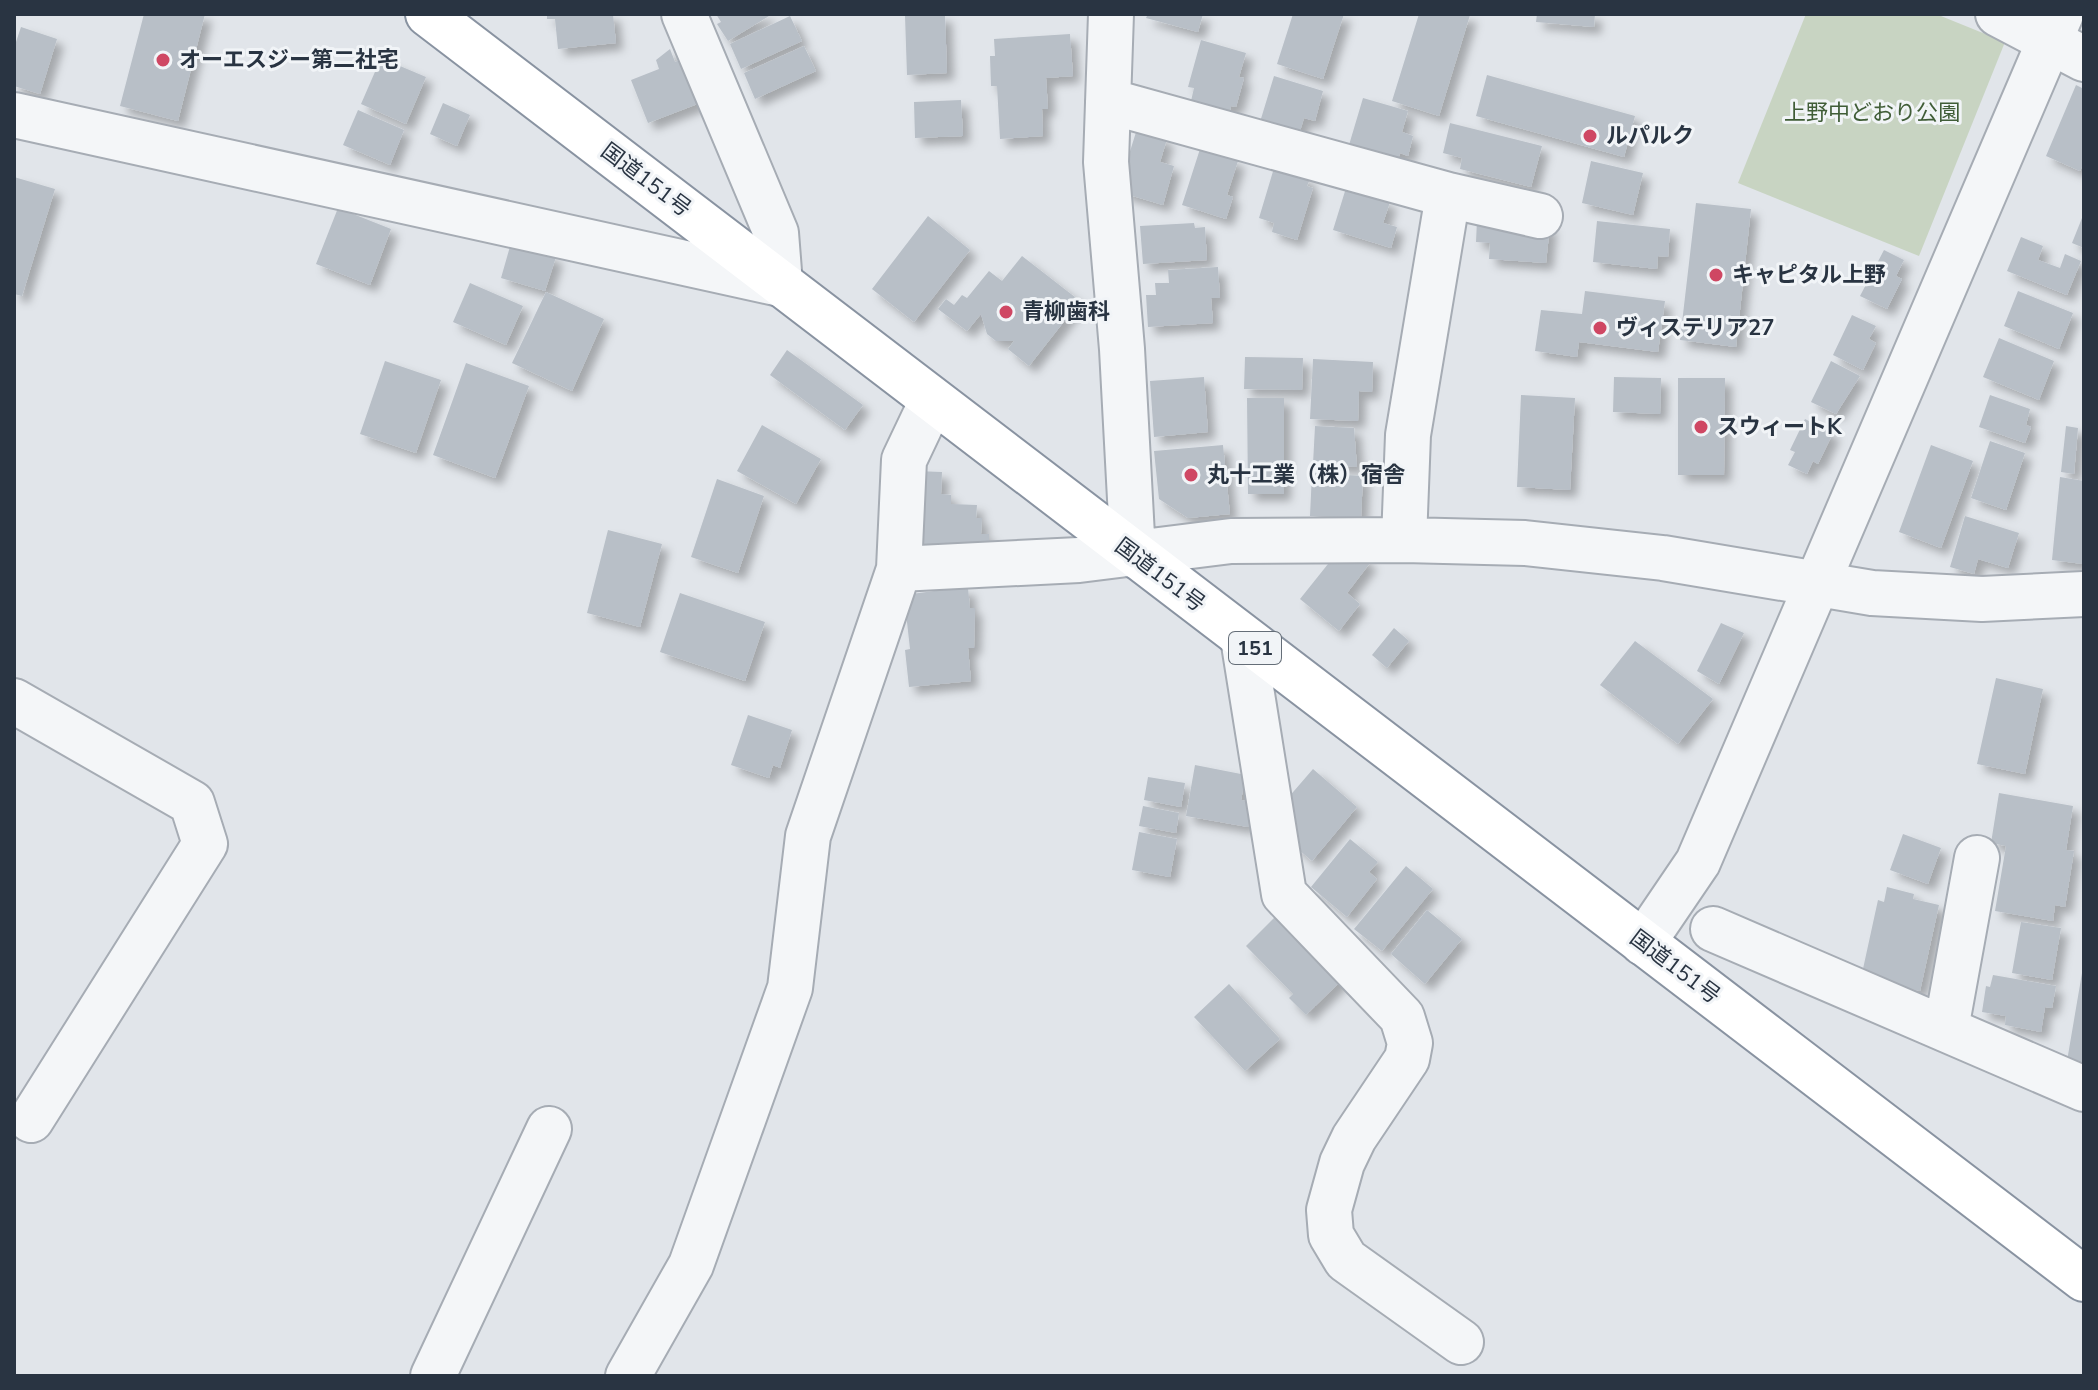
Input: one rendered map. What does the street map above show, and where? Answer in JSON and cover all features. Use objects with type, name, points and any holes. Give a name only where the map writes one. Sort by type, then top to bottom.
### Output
[{"type":"highway","name":"国道151号","points":[[428,14],[2084,1279]]},
{"type":"street","points":[[14,115],[780,284],[776,233],[684,14]]},
{"type":"street","points":[[1111,14],[1106,162],[1122,349],[1133,555]]},
{"type":"street","points":[[1643,943],[1691,875],[1817,582],[2065,38],[1998,14]]},
{"type":"street","points":[[1108,101],[1448,195],[1540,216]]},
{"type":"street","points":[[1404,540],[1408,435],[1448,195]]},
{"type":"street","points":[[628,1376],[691,1265],[790,988],[808,836],[899,569],[904,460],[932,401]]},
{"type":"street","points":[[899,569],[1133,555],[1273,538],[1404,540],[1556,546],[1663,558],[1872,593],[1982,599],[2084,594]]},
{"type":"street","points":[[1243,638],[1284,894],[1402,1017],[1410,1043],[1403,1068],[1354,1138],[1342,1163],[1329,1210],[1331,1235],[1346,1260],[1461,1342]]},
{"type":"street","points":[[14,701],[192,803],[205,844],[31,1120]]},
{"type":"street","points":[[1946,1029],[1977,858]]},
{"type":"street","points":[[1713,929],[2084,1089]]},
{"type":"street","points":[[433,1376],[549,1129]]},
{"type":"green space","name":"上野中どおり公園","points":[[1806,14],[1936,14],[2005,42],[1919,256],[1738,183]]},
{"type":"building","name":"オーエスジー第二社宅","points":[[144,14],[205,14],[178,121],[120,106]]},
{"type":"building","points":[[547,14],[613,14],[616,43],[558,49],[555,19],[547,19]]},
{"type":"building","points":[[716,14],[769,16],[728,41],[717,24],[721,22]]},
{"type":"building","points":[[1148,14],[1203,14],[1198,32],[1146,18]]},
{"type":"building","points":[[1293,14],[1344,14],[1323,79],[1277,64]]},
{"type":"building","points":[[1419,14],[1470,15],[1439,116],[1392,101]]},
{"type":"building","points":[[1537,14],[1595,14],[1594,27],[1536,22]]},
{"type":"building","points":[[945,15],[947,73],[907,75],[905,16]]},
{"type":"building","points":[[790,16],[802,41],[741,69],[730,44]]},
{"type":"building","points":[[21,27],[57,39],[40,94],[14,86],[14,48]]},
{"type":"building","points":[[1070,34],[1073,76],[1046,78],[1048,109],[1042,109],[1043,136],[1000,139],[997,86],[991,86],[990,56],[995,56],[994,39]]},
{"type":"building","points":[[1201,40],[1246,53],[1239,77],[1244,78],[1236,107],[1231,106],[1230,111],[1191,101],[1194,88],[1188,87]]},
{"type":"building","points":[[804,46],[816,71],[755,99],[744,73]]},
{"type":"building","points":[[670,49],[675,62],[683,59],[700,103],[648,123],[631,80],[659,69],[656,60]]},
{"type":"building","points":[[381,58],[426,77],[406,124],[361,104]]},
{"type":"building","name":"ルパルク","points":[[1487,75],[1635,116],[1624,157],[1476,116]]},
{"type":"building","points":[[1274,76],[1323,91],[1315,121],[1304,118],[1299,134],[1260,122]]},
{"type":"building","points":[[2076,85],[2084,89],[2084,162],[2080,171],[2046,156]]},
{"type":"building","points":[[1363,98],[1408,111],[1402,132],[1413,136],[1408,156],[1400,153],[1398,160],[1349,145]]},
{"type":"building","points":[[961,100],[963,136],[915,138],[914,102]]},
{"type":"building","points":[[443,103],[470,115],[457,146],[430,134]]},
{"type":"building","points":[[358,110],[404,130],[390,165],[343,145]]},
{"type":"building","points":[[1450,123],[1542,146],[1531,187],[1460,169],[1462,158],[1443,153]]},
{"type":"building","points":[[1137,129],[1167,139],[1160,162],[1174,166],[1163,205],[1123,193],[1121,180]]},
{"type":"building","points":[[1200,149],[1238,161],[1227,195],[1233,197],[1226,219],[1182,205]]},
{"type":"building","points":[[1591,161],[1643,173],[1633,215],[1582,203]]},
{"type":"building","points":[[1274,168],[1310,179],[1307,186],[1313,188],[1297,240],[1272,232],[1274,223],[1259,218]]},
{"type":"building","points":[[14,177],[55,189],[22,296],[14,294]]},
{"type":"building","points":[[1346,188],[1390,202],[1383,223],[1397,227],[1391,248],[1333,230]]},
{"type":"building","name":"キャピタル上野","points":[[1696,203],[1751,209],[1736,347],[1680,340]]},
{"type":"building","points":[[338,208],[391,229],[370,285],[316,264]]},
{"type":"building","points":[[2084,213],[2084,248],[2072,243]]},
{"type":"building","points":[[928,216],[970,250],[914,322],[872,289]]},
{"type":"building","points":[[1477,220],[1550,225],[1546,263],[1489,259],[1490,243],[1476,242]]},
{"type":"building","points":[[1597,221],[1670,229],[1668,257],[1658,256],[1657,269],[1593,262]]},
{"type":"building","points":[[1194,223],[1195,228],[1205,227],[1207,260],[1143,264],[1140,226]]},
{"type":"building","points":[[2021,237],[2043,246],[2038,260],[2060,268],[2065,254],[2081,261],[2067,295],[2007,271]]},
{"type":"building","points":[[511,243],[556,257],[545,291],[501,278]]},
{"type":"building","points":[[1884,250],[1904,260],[1896,276],[1902,279],[1887,309],[1860,296]]},
{"type":"building","name":"青柳歯科","points":[[1022,256],[1080,301],[1029,366],[1008,349],[1014,341],[996,341],[987,334],[981,314],[967,331],[938,309],[946,299],[954,305],[962,295],[967,298],[989,271],[1002,281]]},
{"type":"building","points":[[1218,267],[1220,298],[1211,298],[1213,323],[1148,327],[1146,295],[1156,295],[1155,283],[1169,283],[1168,270]]},
{"type":"building","points":[[470,283],[523,306],[506,345],[453,322]]},
{"type":"building","name":"ヴィステリア27","points":[[1585,291],[1665,301],[1658,352],[1579,342],[1577,357],[1535,351],[1541,310],[1582,314]]},
{"type":"building","points":[[2018,291],[2073,313],[2059,349],[2004,326]]},
{"type":"building","points":[[546,292],[604,319],[572,391],[512,363]]},
{"type":"building","points":[[1852,315],[1876,326],[1869,339],[1876,343],[1863,370],[1833,355]]},
{"type":"building","points":[[1999,338],[2054,361],[2039,400],[1983,377]]},
{"type":"building","points":[[787,350],[863,405],[845,430],[770,375]]},
{"type":"building","points":[[1245,357],[1303,358],[1302,390],[1244,389]]},
{"type":"building","points":[[1313,359],[1373,362],[1372,392],[1359,391],[1358,421],[1310,419]]},
{"type":"building","points":[[385,361],[441,380],[416,453],[360,434]]},
{"type":"building","points":[[1831,361],[1860,376],[1836,414],[1811,402]]},
{"type":"building","points":[[466,363],[529,386],[495,478],[433,455]]},
{"type":"building","points":[[1204,377],[1208,432],[1154,437],[1150,381]]},
{"type":"building","points":[[1614,377],[1661,378],[1660,414],[1613,412]]},
{"type":"building","name":"スウィートK","points":[[1678,378],[1725,378],[1724,475],[1678,475]]},
{"type":"building","points":[[1521,395],[1575,398],[1570,490],[1517,487]]},
{"type":"building","points":[[1990,395],[2030,409],[2026,425],[2031,427],[2025,443],[1979,427]]},
{"type":"building","points":[[1247,398],[1284,398],[1284,494],[1248,494]]},
{"type":"building","points":[[1805,419],[1833,433],[1818,464],[1813,461],[1807,474],[1788,465],[1795,452],[1790,450]]},
{"type":"building","points":[[762,425],[821,459],[796,504],[737,471]]},
{"type":"building","points":[[1315,426],[1354,428],[1357,467],[1313,464]]},
{"type":"building","points":[[2066,426],[2078,428],[2074,474],[2061,472]]},
{"type":"building","points":[[1990,441],[2025,453],[2006,510],[1971,498]]},
{"type":"building","name":"丸十工業（株）宿舎","points":[[1223,445],[1230,514],[1188,518],[1159,499],[1154,451]]},
{"type":"building","points":[[1931,445],[1973,461],[1941,548],[1899,532]]},
{"type":"building","points":[[916,471],[942,472],[941,494],[951,495],[951,504],[977,505],[976,518],[982,518],[981,534],[989,534],[989,547],[913,549]]},
{"type":"building","points":[[1312,473],[1363,476],[1361,518],[1310,516]]},
{"type":"building","points":[[2060,477],[2084,481],[2083,564],[2052,560]]},
{"type":"building","points":[[717,479],[764,496],[738,573],[691,557]]},
{"type":"building","points":[[1965,516],[2019,533],[2008,568],[1978,559],[1974,574],[1950,567]]},
{"type":"building","points":[[608,530],[662,544],[640,627],[587,613]]},
{"type":"building","points":[[1356,552],[1370,563],[1347,593],[1360,604],[1339,631],[1300,599],[1336,554],[1347,563]]},
{"type":"building","points":[[953,579],[954,589],[968,588],[970,608],[975,608],[974,648],[968,648],[971,681],[909,687],[905,650],[910,649],[904,595],[934,591],[932,581]]},
{"type":"building","points":[[680,593],[765,622],[745,681],[660,652]]},
{"type":"building","points":[[1721,623],[1744,633],[1719,684],[1697,671]]},
{"type":"building","points":[[1394,628],[1409,641],[1387,668],[1372,655]]},
{"type":"building","points":[[1635,641],[1713,699],[1678,744],[1600,685]]},
{"type":"building","points":[[1996,678],[2043,689],[2025,774],[1977,764]]},
{"type":"building","points":[[748,715],[792,730],[780,768],[773,765],[769,778],[731,765]]},
{"type":"building","points":[[1195,765],[1246,775],[1241,800],[1252,802],[1248,827],[1186,816]]},
{"type":"building","points":[[1313,769],[1357,807],[1312,861],[1285,838],[1281,806]]},
{"type":"building","points":[[1148,777],[1185,783],[1181,807],[1144,800]]},
{"type":"building","points":[[1999,793],[2073,806],[2066,850],[2074,851],[2065,907],[2055,905],[2053,921],[1995,911],[2006,846],[1991,843]]},
{"type":"building","points":[[1143,806],[1179,813],[1176,833],[1139,826]]},
{"type":"building","points":[[1139,832],[1177,839],[1170,877],[1132,870]]},
{"type":"building","points":[[1903,834],[1941,848],[1928,884],[1890,870]]},
{"type":"building","points":[[1350,839],[1378,862],[1369,872],[1377,879],[1347,917],[1311,887]]},
{"type":"building","points":[[1406,866],[1433,889],[1382,951],[1354,929]]},
{"type":"building","points":[[1887,887],[1914,894],[1913,899],[1939,905],[1920,991],[1861,978],[1878,900],[1884,902]]},
{"type":"building","points":[[1427,910],[1462,939],[1425,984],[1391,954]]},
{"type":"building","points":[[1284,916],[1347,975],[1306,1015],[1289,998],[1293,994],[1246,946],[1275,917],[1279,922]]},
{"type":"building","points":[[2021,922],[2061,928],[2052,980],[2012,973]]},
{"type":"building","points":[[2084,973],[2084,1064],[2067,1061]]},
{"type":"building","points":[[1993,975],[2056,986],[2052,1008],[2045,1007],[2041,1032],[2005,1025],[2006,1016],[1982,1012],[1986,986],[1990,987]]},
{"type":"building","points":[[1229,984],[1280,1039],[1245,1071],[1194,1017]]},
{"type":"place","name":"オーエスジー第二社宅","points":[[163,60]]},
{"type":"place","name":"ルパルク","points":[[1590,136]]},
{"type":"place","name":"キャピタル上野","points":[[1716,275]]},
{"type":"place","name":"青柳歯科","points":[[1006,312]]},
{"type":"place","name":"ヴィステリア27","points":[[1600,328]]},
{"type":"place","name":"スウィートK","points":[[1701,427]]},
{"type":"place","name":"丸十工業（株）宿舎","points":[[1191,475]]}]
